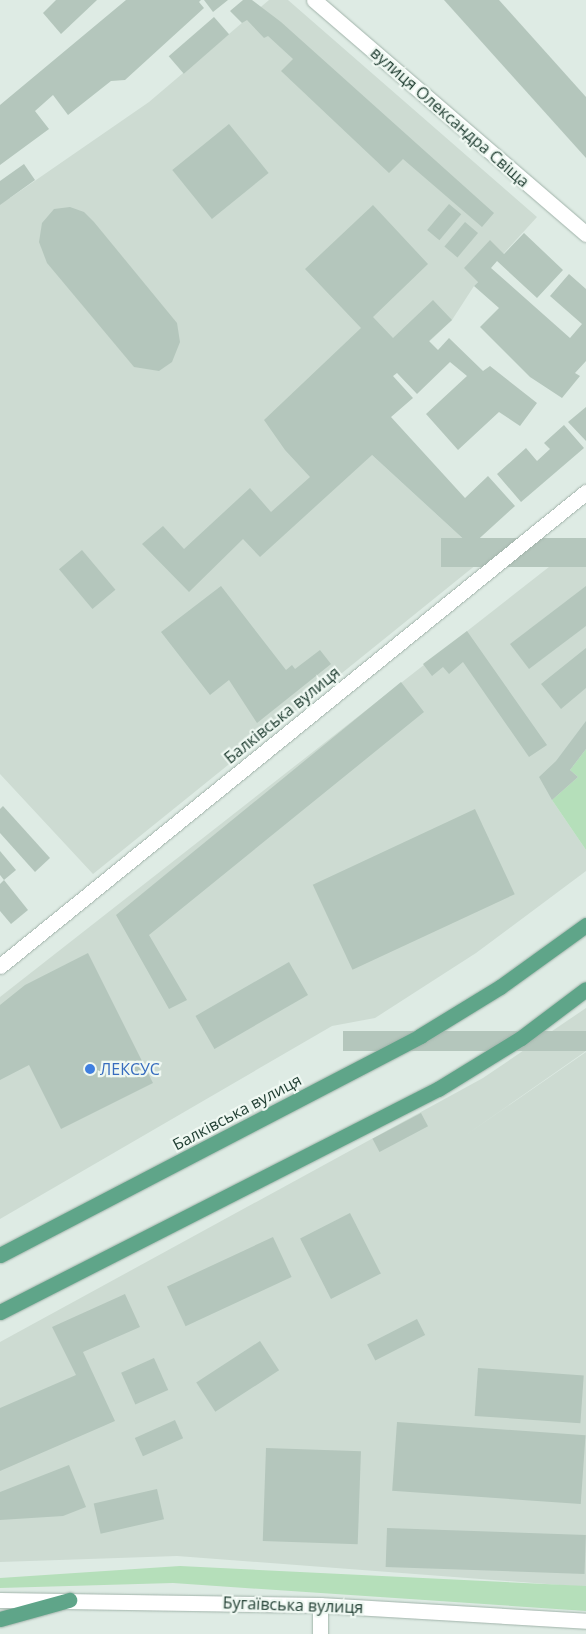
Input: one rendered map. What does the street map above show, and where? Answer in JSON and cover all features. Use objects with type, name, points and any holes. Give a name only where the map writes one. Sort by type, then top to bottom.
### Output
[{"type":"main road","name":"Балківська вулиця","points":[[0,1255],[420,1036],[500,987],[586,925]]},
{"type":"main road","points":[[0,1312],[438,1089],[521,1038],[586,990]]},
{"type":"main road","points":[[0,1619],[69,1600]]},
{"type":"street","name":"вулиця Олександра Свіща","points":[[314,0],[586,234]]},
{"type":"street","name":"Балківська вулиця","points":[[0,966],[586,492]]},
{"type":"street","name":"Бугаївська вулиця","points":[[0,1600],[320,1605],[586,1621]]},
{"type":"street","points":[[320,1605],[320,1634]]},
{"type":"shaded area","points":[[269,0],[288,0],[537,217],[474,286],[452,320],[356,411],[372,455],[471,546],[482,560],[93,874],[0,774],[0,185],[10,198],[149,102]]},
{"type":"shaded area","points":[[586,538],[586,749],[570,770],[578,777],[552,800],[586,850],[586,871],[476,953],[375,1018],[332,1026],[0,1219],[0,997]]},
{"type":"shaded area","points":[[586,1008],[586,1051],[463,1137],[586,1052],[586,1587],[177,1556],[0,1562],[0,1342],[483,1078]]},
{"type":"green space","points":[[586,749],[586,850],[552,800],[578,777],[570,770]]},
{"type":"green space","points":[[180,1566],[586,1586],[586,1611],[173,1583],[0,1588],[0,1578]]},
{"type":"building","points":[[56,0],[97,0],[61,34],[43,13]]},
{"type":"building","points":[[126,0],[201,0],[199,2],[204,8],[125,80],[111,81],[68,115],[53,95],[35,111],[49,129],[0,165],[0,105]]},
{"type":"building","points":[[204,0],[228,0],[213,12]]},
{"type":"building","points":[[243,0],[252,0],[281,22],[494,213],[482,227],[403,159],[389,173],[281,71],[293,59],[268,36],[264,38],[247,20],[242,23],[230,11]]},
{"type":"building","points":[[444,0],[499,0],[586,97],[586,158]]},
{"type":"building","points":[[214,17],[229,34],[184,74],[169,56]]},
{"type":"building","points":[[229,124],[269,173],[212,219],[172,170]]},
{"type":"building","points":[[24,164],[35,180],[0,205],[0,181]]},
{"type":"building","points":[[449,204],[461,214],[439,240],[427,230]]},
{"type":"building","points":[[373,205],[428,264],[373,317],[393,338],[433,300],[452,320],[429,341],[438,350],[449,338],[483,371],[490,366],[537,403],[520,426],[499,412],[458,450],[426,414],[467,376],[450,362],[417,394],[397,373],[393,376],[413,398],[391,417],[465,498],[488,476],[515,506],[471,546],[372,455],[260,557],[243,539],[189,592],[142,544],[163,526],[184,549],[250,488],[271,512],[310,477],[285,450],[264,420],[361,328],[305,269]]},
{"type":"building","points":[[70,207],[84,212],[94,222],[177,323],[180,342],[172,362],[159,371],[134,367],[47,263],[39,242],[42,223],[54,209]]},
{"type":"building","points":[[465,222],[478,233],[457,257],[444,247]]},
{"type":"building","points":[[524,233],[563,270],[537,298],[497,261],[491,268],[570,338],[582,324],[550,296],[569,274],[586,289],[586,361],[575,373],[580,376],[562,398],[530,377],[480,327],[499,308],[474,286],[478,282],[464,268],[490,240],[504,254]]},
{"type":"building","points":[[586,407],[586,441],[568,422]]},
{"type":"building","points":[[564,425],[584,448],[521,502],[497,474],[526,448],[537,461],[550,449],[544,443]]},
{"type":"building","points":[[441,538],[586,538],[586,567],[441,567]]},
{"type":"building","points":[[82,550],[115,590],[92,609],[59,569]]},
{"type":"building","points":[[221,586],[286,670],[292,665],[295,669],[320,650],[331,664],[257,723],[229,680],[210,695],[161,632]]},
{"type":"building","points":[[586,586],[586,626],[529,669],[510,644]]},
{"type":"building","points":[[467,631],[547,745],[529,757],[463,662],[449,674],[443,667],[432,676],[423,664]]},
{"type":"building","points":[[586,648],[586,688],[561,709],[541,684]]},
{"type":"building","points":[[401,682],[424,712],[149,935],[187,1000],[169,1009],[116,915]]},
{"type":"building","points":[[586,721],[586,749],[570,770],[578,777],[552,800],[539,777],[556,761]]},
{"type":"building","points":[[3,806],[50,858],[35,872],[0,833],[0,809]]},
{"type":"building","points":[[475,809],[515,894],[352,970],[313,885]]},
{"type":"building","points":[[0,851],[16,870],[4,880],[0,875]]},
{"type":"building","points":[[4,880],[28,910],[11,924],[0,911],[0,884]]},
{"type":"building","points":[[88,953],[153,1083],[61,1129],[29,1065],[0,1080],[0,1005],[25,985]]},
{"type":"building","points":[[289,962],[308,995],[214,1049],[195,1016]]},
{"type":"building","points":[[343,1031],[586,1031],[586,1051],[343,1051]]},
{"type":"building","points":[[421,1113],[428,1126],[379,1152],[372,1139]]},
{"type":"building","points":[[350,1213],[381,1274],[331,1299],[300,1238]]},
{"type":"building","points":[[273,1237],[292,1277],[186,1326],[167,1286]]},
{"type":"building","points":[[125,1294],[140,1327],[83,1352],[115,1421],[0,1471],[0,1408],[76,1375],[52,1327]]},
{"type":"building","points":[[417,1319],[425,1335],[375,1360],[367,1344]]},
{"type":"building","points":[[260,1341],[279,1370],[215,1412],[196,1382]]},
{"type":"building","points":[[154,1358],[168,1390],[135,1405],[121,1373]]},
{"type":"building","points":[[478,1368],[584,1375],[580,1423],[475,1416]]},
{"type":"building","points":[[175,1420],[183,1438],[143,1456],[135,1438]]},
{"type":"building","points":[[397,1422],[586,1435],[581,1504],[392,1491]]},
{"type":"building","points":[[266,1448],[361,1451],[358,1544],[263,1541]]},
{"type":"building","points":[[69,1465],[86,1507],[63,1516],[0,1520],[0,1492]]},
{"type":"building","points":[[157,1489],[164,1519],[101,1534],[94,1504]]},
{"type":"building","points":[[387,1528],[586,1535],[585,1574],[386,1567]]},
{"type":"place","name":"ЛЕКСУС","points":[[90,1069]]}]
